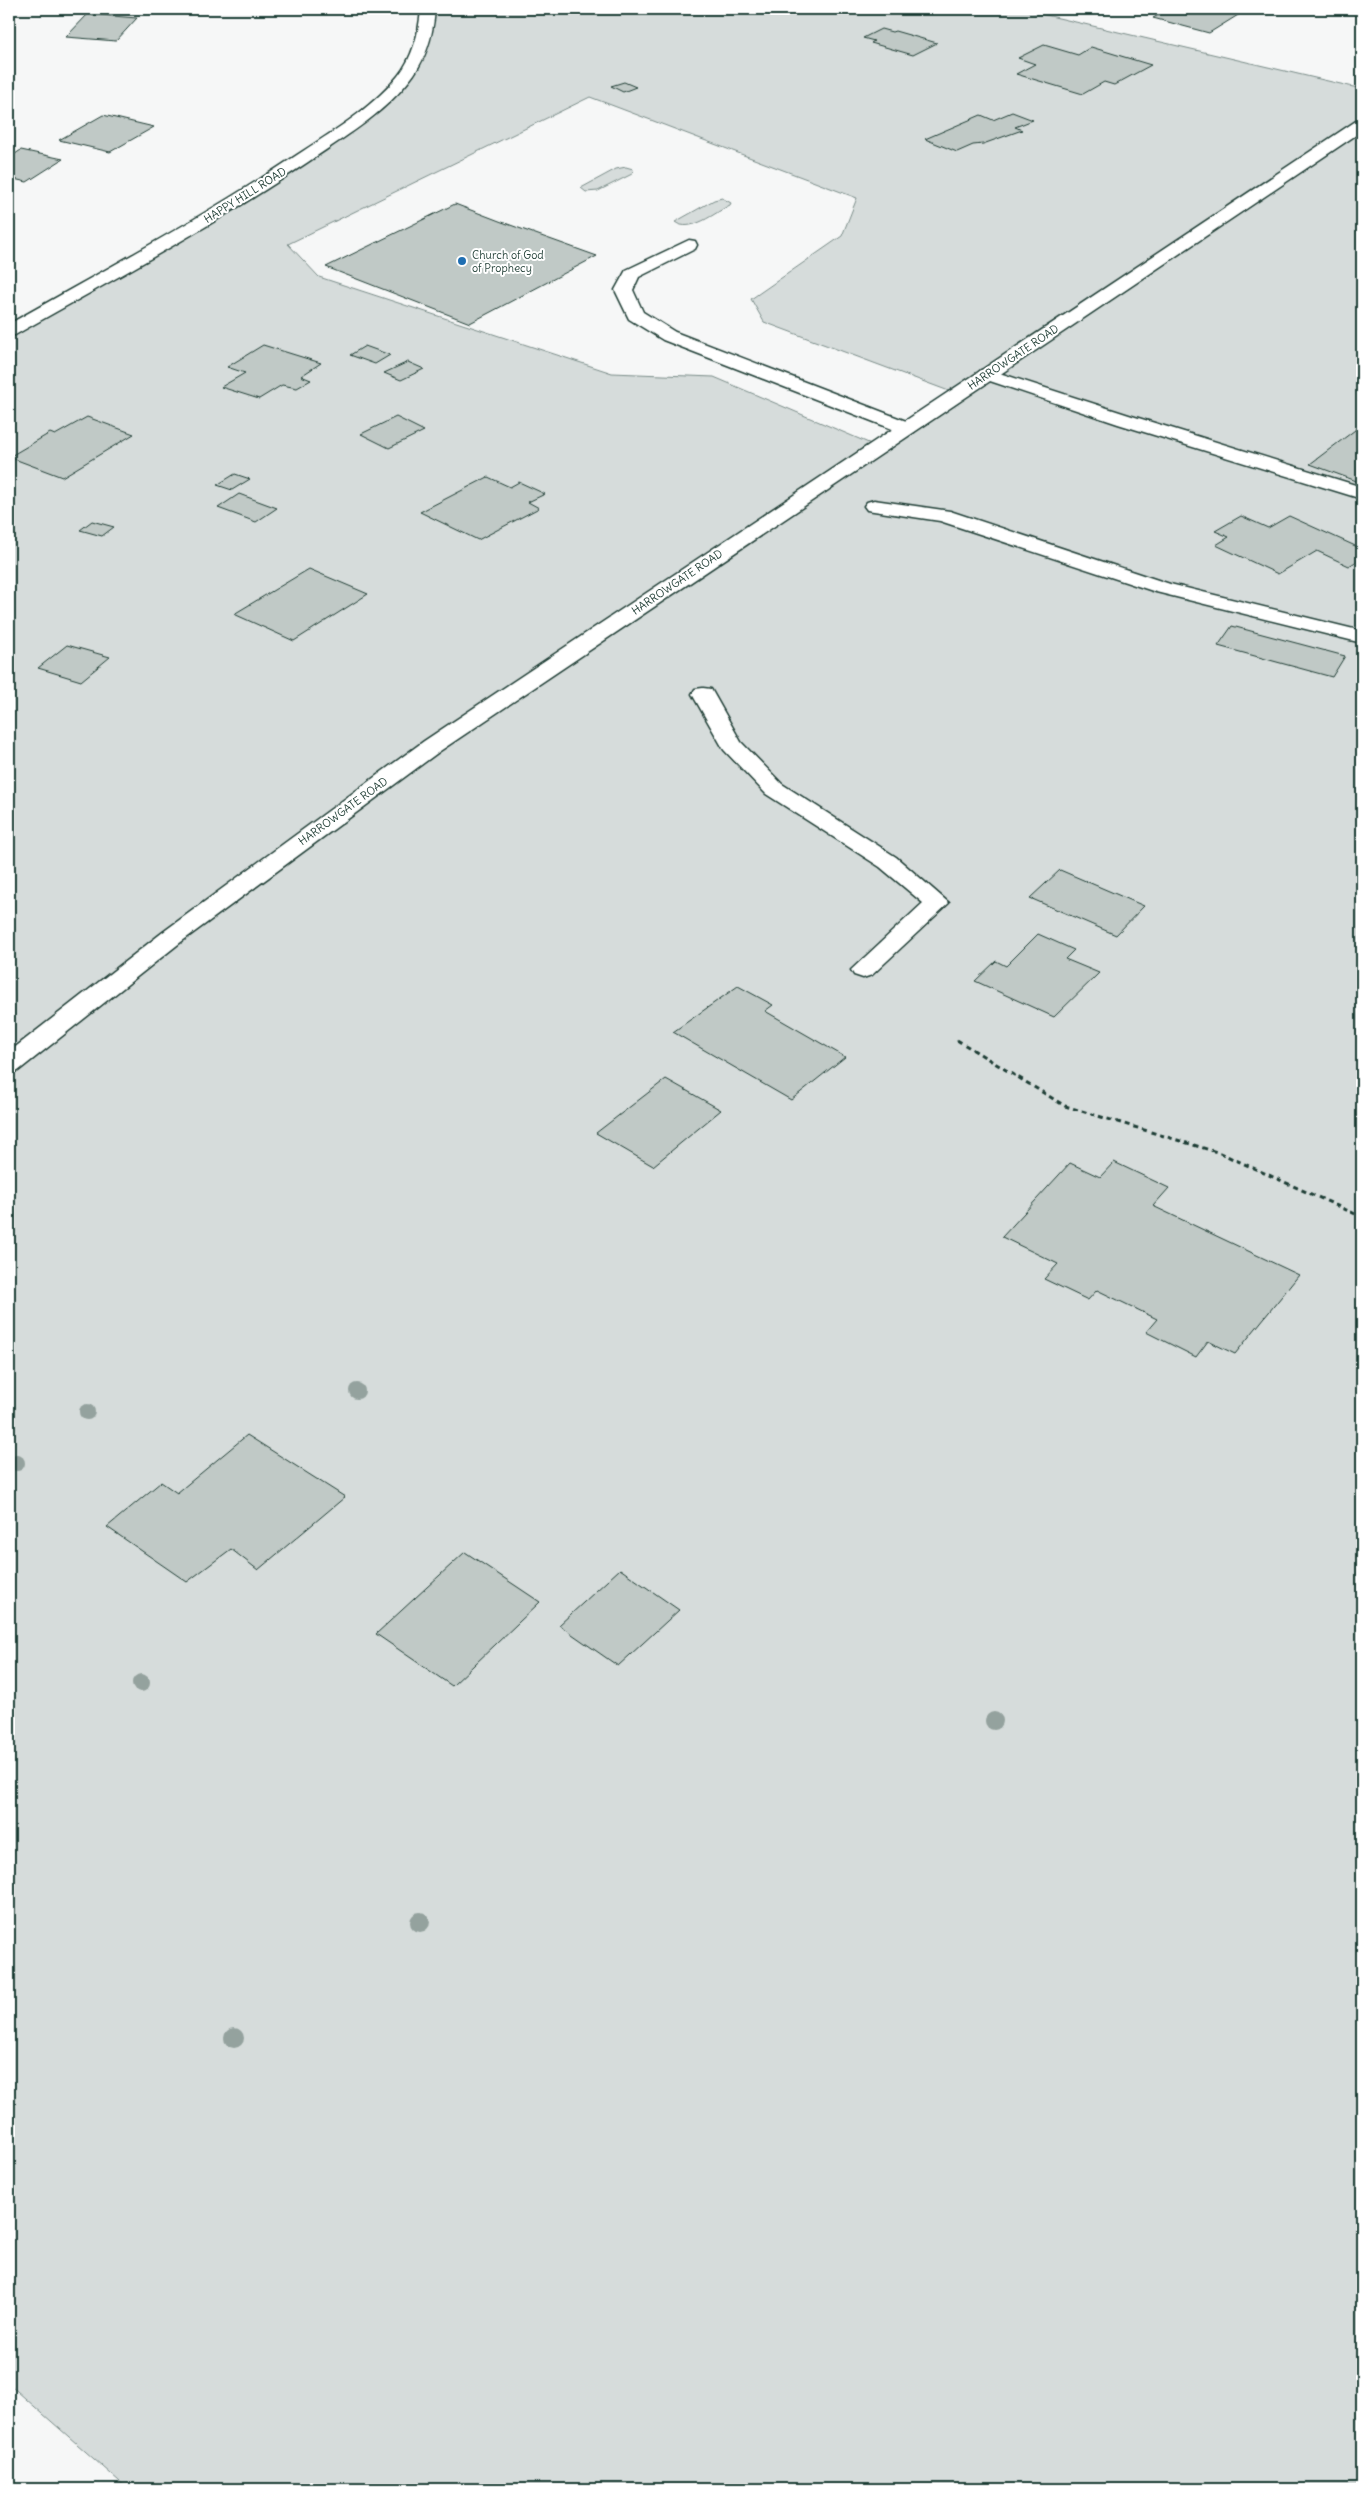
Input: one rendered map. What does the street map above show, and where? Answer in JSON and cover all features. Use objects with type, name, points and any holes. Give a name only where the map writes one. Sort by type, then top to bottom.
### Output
[{"type":"main road","name":"HAPPY HILL ROAD","points":[[9,331],[217,213],[292,166],[373,109],[397,86],[417,58],[427,32],[428,9]]},
{"type":"main road","name":"HARROWGATE ROAD","points":[[9,1065],[172,937],[432,746],[1362,124]]},
{"type":"main road","points":[[689,245],[632,274],[624,290],[635,315],[669,336],[907,428]]},
{"type":"main road","points":[[987,374],[1125,420],[1362,493]]},
{"type":"main road","points":[[874,506],[943,514],[1163,588],[1362,637]]},
{"type":"main road","points":[[703,694],[732,745],[774,789],[888,862],[937,903],[863,970]]},
{"type":"path","points":[[957,1040],[1065,1106],[1220,1153],[1362,1217]]},
{"type":"shaded area","points":[[428,9],[1020,9],[1362,89],[1362,2489],[128,2489],[9,2384],[9,331],[204,220],[292,166],[397,86],[427,32]],"holes":[[[590,97],[857,198],[842,236],[751,299],[764,322],[957,394],[878,447],[714,377],[612,373],[319,277],[288,244]]]},
{"type":"shaded area","points":[[626,167],[633,169],[632,174],[598,191],[586,192],[581,188],[616,169]]},
{"type":"shaded area","points":[[722,198],[731,203],[730,205],[703,221],[688,225],[681,225],[675,222],[714,200]]},
{"type":"building","points":[[1169,9],[1243,9],[1238,12],[1243,12],[1209,33],[1153,18]]},
{"type":"building","points":[[88,14],[137,18],[116,41],[66,37]]},
{"type":"building","points":[[881,29],[937,43],[913,55],[871,43],[874,41],[863,38]]},
{"type":"building","points":[[1044,45],[1078,55],[1091,47],[1151,65],[1114,85],[1104,82],[1083,94],[1016,74],[1035,64],[1018,58]]},
{"type":"building","points":[[624,82],[636,87],[623,92],[611,86]]},
{"type":"building","points":[[1012,112],[1033,120],[1015,127],[1022,130],[983,144],[973,145],[957,152],[925,139],[981,115],[993,120]]},
{"type":"building","points":[[103,115],[154,127],[110,152],[59,140]]},
{"type":"building","points":[[21,150],[63,159],[27,182],[9,178],[9,158]]},
{"type":"building","name":"Church of God of Prophecy","points":[[455,204],[597,256],[470,323],[326,267]]},
{"type":"building","points":[[263,345],[321,363],[301,376],[311,380],[297,388],[282,385],[259,399],[221,387],[245,373],[227,367]]},
{"type":"building","points":[[365,346],[390,355],[375,364],[350,355]]},
{"type":"building","points":[[408,362],[424,369],[401,380],[384,373]]},
{"type":"building","points":[[87,417],[134,434],[62,477],[9,457],[50,433],[55,435]]},
{"type":"building","points":[[396,417],[424,431],[389,448],[361,434]]},
{"type":"building","points":[[1359,427],[1362,429],[1362,483],[1310,464]]},
{"type":"building","points":[[235,474],[250,479],[232,490],[217,485]]},
{"type":"building","points":[[488,477],[510,487],[519,482],[545,494],[528,502],[539,508],[478,540],[420,512]]},
{"type":"building","points":[[239,494],[277,508],[256,522],[218,508]]},
{"type":"building","points":[[1241,516],[1268,528],[1289,516],[1362,549],[1362,558],[1349,566],[1317,551],[1278,574],[1216,545],[1229,537],[1215,531]]},
{"type":"building","points":[[92,521],[114,527],[102,536],[80,530]]},
{"type":"building","points":[[309,569],[368,594],[294,641],[234,614]]},
{"type":"building","points":[[1232,626],[1345,656],[1332,677],[1218,646]]},
{"type":"building","points":[[67,645],[110,657],[81,681],[38,668]]},
{"type":"building","points":[[1060,870],[1144,906],[1116,935],[1030,898]]},
{"type":"building","points":[[1038,934],[1074,950],[1065,959],[1099,973],[1054,1017],[975,981],[996,961],[1006,966]]},
{"type":"building","points":[[738,986],[773,1005],[765,1011],[845,1057],[791,1100],[673,1032]]},
{"type":"building","points":[[666,1079],[721,1110],[653,1166],[596,1133]]},
{"type":"building","points":[[1114,1162],[1169,1188],[1153,1206],[1299,1275],[1235,1354],[1208,1341],[1196,1357],[1146,1332],[1157,1319],[1097,1290],[1088,1300],[1044,1279],[1058,1264],[1002,1237],[1070,1163],[1100,1177]]},
{"type":"building","points":[[247,1435],[345,1497],[258,1570],[231,1549],[187,1582],[107,1527],[161,1482],[177,1493]]},
{"type":"building","points":[[465,1552],[540,1602],[452,1686],[376,1634]]},
{"type":"building","points":[[620,1569],[679,1610],[618,1666],[559,1625]]},
{"type":"place","name":"Church of God of Prophecy","points":[[462,261]]}]
